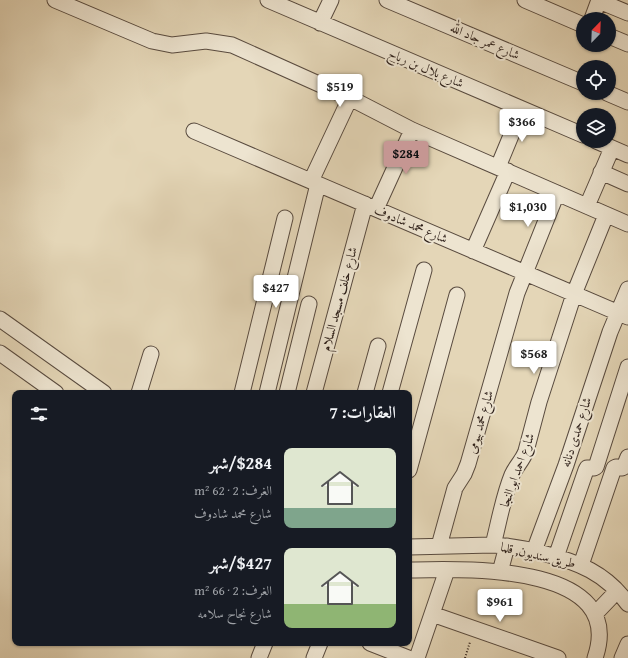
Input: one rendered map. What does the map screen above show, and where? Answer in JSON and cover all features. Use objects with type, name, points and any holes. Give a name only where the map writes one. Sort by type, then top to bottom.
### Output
[{"type":"street","points":[[55,0],[152,41],[172,45],[206,42],[232,46],[350,98],[412,130],[628,224]]},
{"type":"street","name":"شارع بلال بن رباح","points":[[268,0],[576,132]]},
{"type":"street","points":[[320,22],[331,0]]},
{"type":"street","name":"شارع عمر جاد الله","points":[[387,0],[576,80]]},
{"type":"street","points":[[525,0],[576,22]]},
{"type":"street","points":[[595,12],[599,0],[628,13]]},
{"type":"street","points":[[616,39],[628,44]]},
{"type":"street","points":[[616,97],[628,102]]},
{"type":"street","points":[[268,390],[315,183],[350,98]]},
{"type":"street","points":[[473,251],[503,169],[522,109]]},
{"type":"street","name":"شارع خلف مسجد السلام","points":[[315,390],[371,207],[412,130]]},
{"type":"street","name":"شارع محمد شادوف","points":[[194,131],[524,274],[623,315]]},
{"type":"street","points":[[587,206],[612,148],[628,155]]},
{"type":"street","points":[[601,172],[628,184]]},
{"type":"street","name":"شارع محمد بيومى","points":[[439,546],[455,488],[464,474],[468,464],[511,313],[524,274],[557,193]]},
{"type":"street","name":"شارع احمد ابو النجا","points":[[500,572],[500,545],[508,488],[514,470],[524,458],[574,294],[606,215]]},
{"type":"street","points":[[243,390],[285,218]]},
{"type":"street","points":[[391,390],[424,270]]},
{"type":"street","name":"شارع حمدى دنانه","points":[[534,551],[566,465],[598,365],[623,315],[628,289]]},
{"type":"street","points":[[412,446],[457,295]]},
{"type":"street","points":[[289,390],[309,304]]},
{"type":"street","points":[[0,319],[100,390]]},
{"type":"street","points":[[366,390],[378,346]]},
{"type":"street","points":[[0,354],[52,390]]},
{"type":"street","points":[[140,390],[151,354]]},
{"type":"street","points":[[556,557],[586,470],[588,468],[596,467],[628,367]]},
{"type":"street","points":[[581,565],[614,468],[624,467],[628,457]]},
{"type":"street","name":"طريق سنديون, قلما","points":[[412,547],[500,545],[534,551],[581,565],[600,576],[624,596]]},
{"type":"street","name":"طريق سنديون, قلما","points":[[412,570],[500,572],[522,575],[563,586],[582,596],[596,612],[600,622],[601,633],[596,658]]},
{"type":"street","points":[[417,658],[448,570]]},
{"type":"street","points":[[596,612],[624,596]]},
{"type":"street","points":[[432,614],[558,658]]},
{"type":"street","points":[[622,658],[628,644]]},
{"type":"street","points":[[259,658],[264,646]]},
{"type":"street","points":[[314,658],[319,646]]},
{"type":"street","points":[[378,646],[408,658]]},
{"type":"path","points":[[465,658],[475,629]]}]
